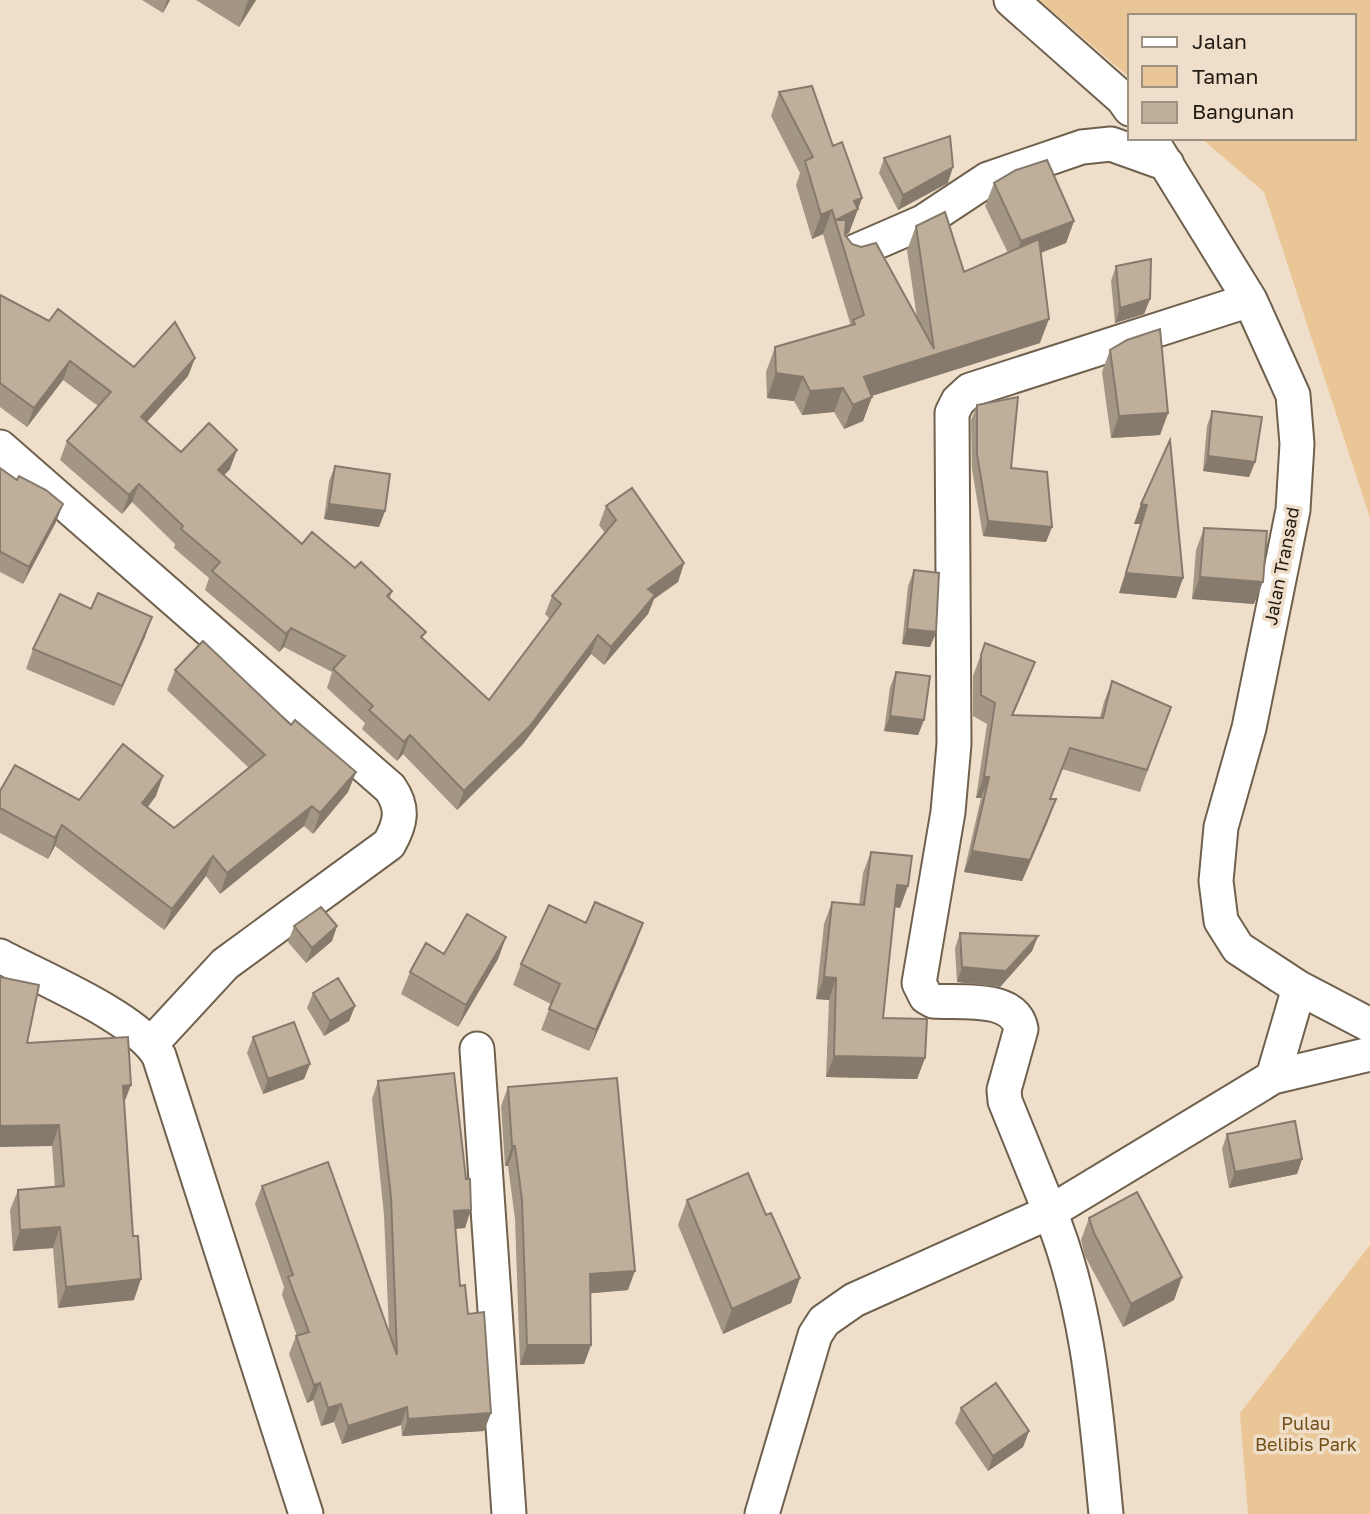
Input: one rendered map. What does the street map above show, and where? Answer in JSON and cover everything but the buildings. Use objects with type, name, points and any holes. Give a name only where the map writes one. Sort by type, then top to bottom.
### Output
[{"type":"street","points":[[1011,0],[1124,99],[1128,106]]},
{"type":"street","points":[[854,252],[923,222],[988,179],[1082,147],[1111,144],[1158,151]]},
{"type":"street","name":"Jalan Transad","points":[[1158,151],[1250,300],[1293,395],[1297,444],[1293,510],[1249,728],[1222,827],[1216,881],[1221,921],[1238,948],[1299,988],[1370,1025]]},
{"type":"street","points":[[1105,1514],[1092,1374],[1065,1250],[1004,1101],[1004,1090],[1021,1029],[1019,1019],[1015,1012],[1000,1006],[933,1001],[926,997],[919,983],[948,812],[954,744],[952,413],[958,401],[970,390],[1250,300]]},
{"type":"street","points":[[0,447],[390,788],[399,801],[401,815],[389,844],[225,964],[152,1043]]},
{"type":"street","points":[[0,956],[109,1013],[152,1043],[168,1076],[306,1514]]},
{"type":"street","points":[[1273,1077],[1299,988]]},
{"type":"street","points":[[477,1049],[509,1514]]},
{"type":"street","points":[[762,1514],[815,1335],[824,1321],[854,1300],[1050,1212],[1273,1077],[1370,1054]]},
{"type":"green space","points":[[1039,0],[1370,0],[1370,518],[1264,192],[1203,140],[1356,140],[1356,14],[1128,14],[1128,76]]},
{"type":"green space","name":"Pulau Belibis Park","points":[[1370,1245],[1370,1514],[1248,1514],[1240,1413]]}]
